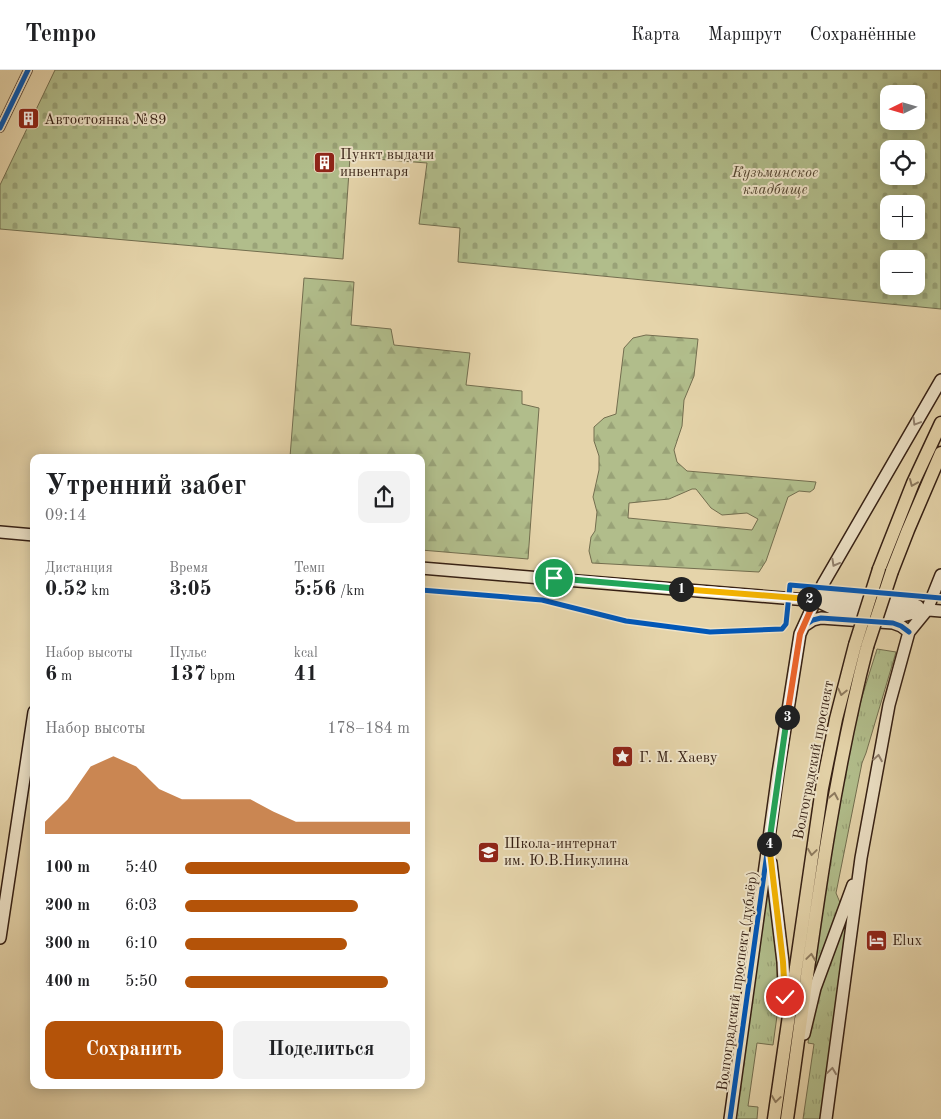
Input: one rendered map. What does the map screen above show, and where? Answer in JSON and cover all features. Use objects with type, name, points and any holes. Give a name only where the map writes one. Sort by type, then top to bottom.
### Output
[{"type":"main road","name":"Волгоградский проспект (дублёр)","points":[[730,1119],[778,772],[799,642],[815,600],[877,488],[941,380]]},
{"type":"main road","name":"Волгоградский проспект","points":[[788,1119],[833,802],[853,704],[861,646],[879,569],[913,483],[941,423]]},
{"type":"main road","name":"Волгоградский проспект","points":[[774,1119],[822,788],[840,702],[908,530],[941,453]]},
{"type":"main road","points":[[0,532],[30,535]]},
{"type":"main road","points":[[425,568],[815,600],[841,593],[902,599],[927,610]]},
{"type":"main road","points":[[826,1119],[861,858],[889,705],[909,632],[927,610],[941,574]]},
{"type":"main road","points":[[815,600],[838,611],[898,617],[927,610],[941,611]]},
{"type":"main road","points":[[804,626],[813,620],[821,618],[893,623],[909,632]]},
{"type":"main road","points":[[0,938],[30,739]]},
{"type":"main road","points":[[768,846],[785,981],[784,1044]]},
{"type":"main road","points":[[794,1074],[816,988],[861,858]]},
{"type":"street","points":[[0,128],[28,70]]},
{"type":"green space","name":"Кузьминское кладбище","points":[[55,70],[941,70],[941,309],[458,262],[460,228],[419,224],[427,163],[350,157],[343,259],[0,229],[0,185]]},
{"type":"green space","points":[[304,278],[354,282],[351,325],[391,329],[394,345],[470,353],[466,385],[522,391],[522,404],[539,408],[528,559],[425,550],[425,454],[290,454]]},
{"type":"green space","points":[[646,335],[698,339],[694,376],[684,400],[682,426],[674,450],[677,462],[687,471],[816,482],[814,489],[810,492],[799,491],[788,497],[766,561],[759,572],[592,563],[589,551],[591,537],[595,531],[597,512],[593,497],[599,470],[599,456],[594,441],[594,427],[604,418],[616,414],[624,348],[633,338]],"holes":[[[696,489],[711,508],[722,515],[747,513],[758,519],[752,530],[628,518],[629,503],[669,499]]]},
{"type":"green space","points":[[877,649],[896,652],[862,763],[836,893],[841,905],[813,980],[811,980],[843,774],[861,700]]},
{"type":"green space","points":[[771,895],[781,987],[773,1045],[757,1043],[748,1106],[758,1107],[757,1119],[734,1119],[765,897]]},
{"type":"green space","points":[[851,906],[821,1119],[803,1119],[814,1044],[808,1043],[814,1000]]},
{"type":"cycle path","points":[[0,128],[28,70]]},
{"type":"cycle path","points":[[425,590],[542,600],[626,621],[710,632],[782,629],[786,624],[790,585],[941,598]]},
{"type":"cycle path","points":[[804,626],[813,620],[821,618],[893,623],[909,632]]},
{"type":"cycle path","points":[[730,1119],[768,846]]},
{"type":"place","name":"Автостоянка №89","points":[[28,119]]},
{"type":"place","name":"Пункт выдачи инвентаря","points":[[324,163]]},
{"type":"place","name":"Г. М. Хаеву","points":[[623,757]]},
{"type":"place","name":"Школа-интернат им. Ю.В.Никулина","points":[[488,852]]},
{"type":"place","name":"Elux","points":[[876,940]]},
{"type":"route","points":[[554,578],[815,600],[800,634],[768,846],[783,962],[785,997]]}]
